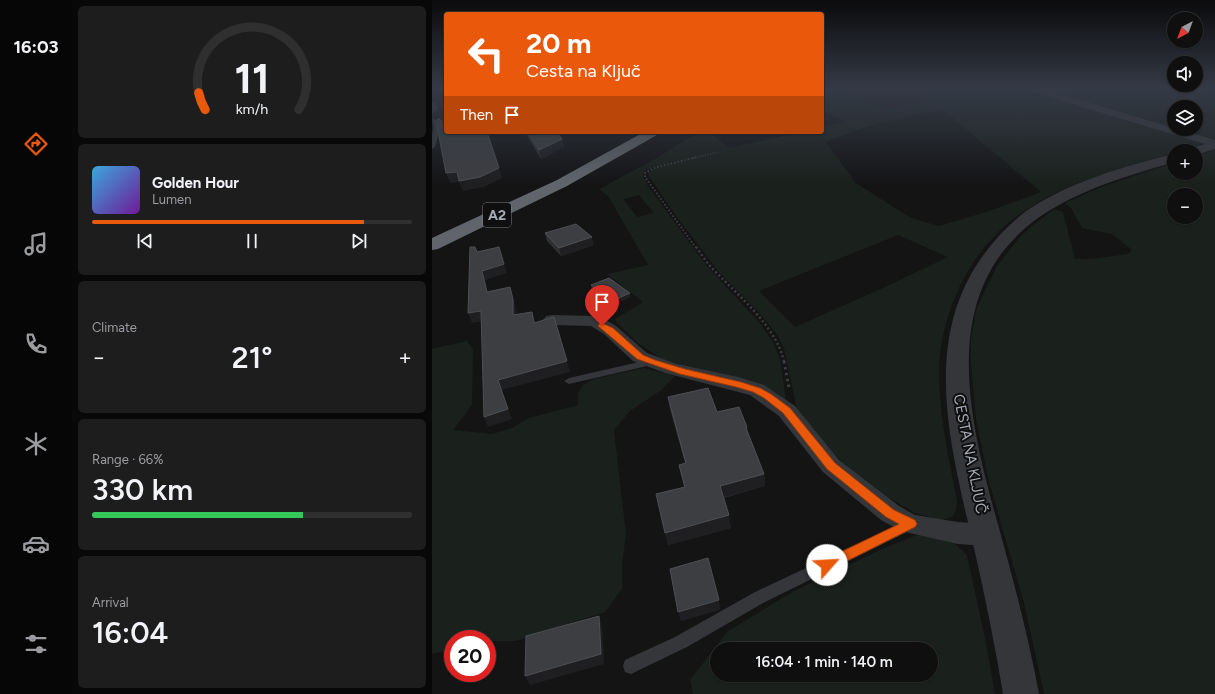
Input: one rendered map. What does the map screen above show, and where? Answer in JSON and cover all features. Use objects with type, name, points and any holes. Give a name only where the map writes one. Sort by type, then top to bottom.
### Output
[{"type":"highway","points":[[573,162],[624,134]]},
{"type":"highway","name":"A2","points":[[432,245],[562,183],[649,134]]},
{"type":"highway","name":"A2","points":[[432,229],[554,172]]},
{"type":"street","points":[[1137,120],[1215,144]]},
{"type":"street","points":[[1203,148],[1215,144]]},
{"type":"street","name":"CESTA NA KLJUČ","points":[[1021,694],[1016,659],[986,535],[963,430],[957,376],[960,326],[969,297],[978,277],[996,251],[1014,231],[1031,216],[1048,205],[1095,184],[1167,160]]},
{"type":"street","name":"CESTA NA KLJUČ","points":[[552,320],[595,321],[610,330],[640,357],[672,369],[738,384],[757,390],[782,407],[831,466],[890,513],[910,524],[958,533],[986,535]]},
{"type":"lane","points":[[432,147],[437,127],[435,121],[433,120]]},
{"type":"lane","points":[[569,381],[652,362]]},
{"type":"lane","points":[[631,666],[681,642],[760,597],[910,524]]},
{"type":"path","points":[[720,152],[654,168],[645,173],[645,177],[709,265],[763,322],[777,341],[782,354],[791,397],[790,416]]},
{"type":"shaded area","points":[[842,120],[892,120],[872,125],[830,140],[826,143],[856,183],[911,218],[939,226],[989,211],[1041,192],[956,120],[1130,120],[1167,132],[1167,136],[1180,136],[1203,143],[1167,144],[1167,155],[1109,172],[1050,196],[1023,212],[998,232],[977,257],[959,288],[951,308],[944,329],[940,350],[939,388],[948,453],[957,501],[956,509],[952,517],[941,520],[915,513],[879,492],[844,464],[817,435],[797,409],[784,349],[778,336],[762,316],[718,271],[673,212],[649,176],[648,173],[656,168],[655,166],[643,172],[643,176],[648,186],[707,266],[759,322],[773,342],[780,359],[786,400],[662,359],[639,344],[617,323],[615,319],[643,302],[607,274],[648,265],[608,196],[599,189],[657,158],[695,134],[712,134],[730,148],[792,134],[824,134],[824,127],[846,122]],"holes":[[[639,195],[653,212],[637,217],[623,199]],[[898,235],[948,257],[795,327],[759,291]]]},
{"type":"shaded area","points":[[1144,120],[1167,120],[1167,127]]},
{"type":"shaded area","points":[[1203,120],[1215,120],[1215,139],[1210,140],[1196,136],[1203,136]]},
{"type":"shaded area","points":[[1215,150],[1215,694],[1044,694],[1024,603],[988,478],[976,419],[971,365],[971,338],[977,307],[997,266],[1020,237],[1054,209],[1063,212],[1075,259],[1091,259],[1128,254],[1132,250],[1112,234],[1082,228],[1071,208],[1065,203],[1101,187],[1167,165],[1167,180],[1203,180],[1203,154]]},
{"type":"shaded area","points":[[467,341],[473,350],[472,405],[453,430],[492,434],[512,428],[529,418],[578,405],[578,394],[582,386],[594,379],[644,368],[675,376],[660,391],[630,411],[614,430],[626,534],[622,564],[622,589],[605,612],[516,641],[496,641],[496,630],[444,630],[444,651],[432,654],[432,349]]},
{"type":"shaded area","points":[[919,534],[938,535],[955,544],[967,555],[986,643],[995,694],[693,694],[690,680],[710,654],[710,682],[938,682],[938,642],[719,642],[727,632],[792,592],[880,550]]},
{"type":"building","points":[[438,120],[441,120],[444,123],[444,134],[488,134],[499,168],[480,177],[459,181],[457,172],[446,173],[437,126]]},
{"type":"building","points":[[529,134],[558,134],[562,139],[539,150]]},
{"type":"building","points":[[576,224],[592,237],[559,248],[545,233]]},
{"type":"building","points":[[470,247],[475,247],[477,252],[499,247],[504,264],[482,271],[487,292],[510,287],[513,299],[513,315],[532,312],[534,323],[554,317],[567,361],[498,380],[508,409],[484,417],[481,311],[468,313]]},
{"type":"building","points":[[609,278],[630,293],[612,301],[591,285]]},
{"type":"building","points":[[708,388],[717,412],[739,407],[764,474],[720,486],[729,515],[665,533],[656,494],[685,487],[679,465],[686,463],[668,397]]},
{"type":"building","points":[[708,558],[719,600],[678,612],[670,569]]},
{"type":"building","points":[[599,616],[601,654],[525,676],[526,636]]},
{"type":"route","points":[[602,326],[610,330],[640,357],[672,369],[738,384],[757,390],[767,396],[786,411],[831,466],[890,513],[910,524],[827,565]]}]
